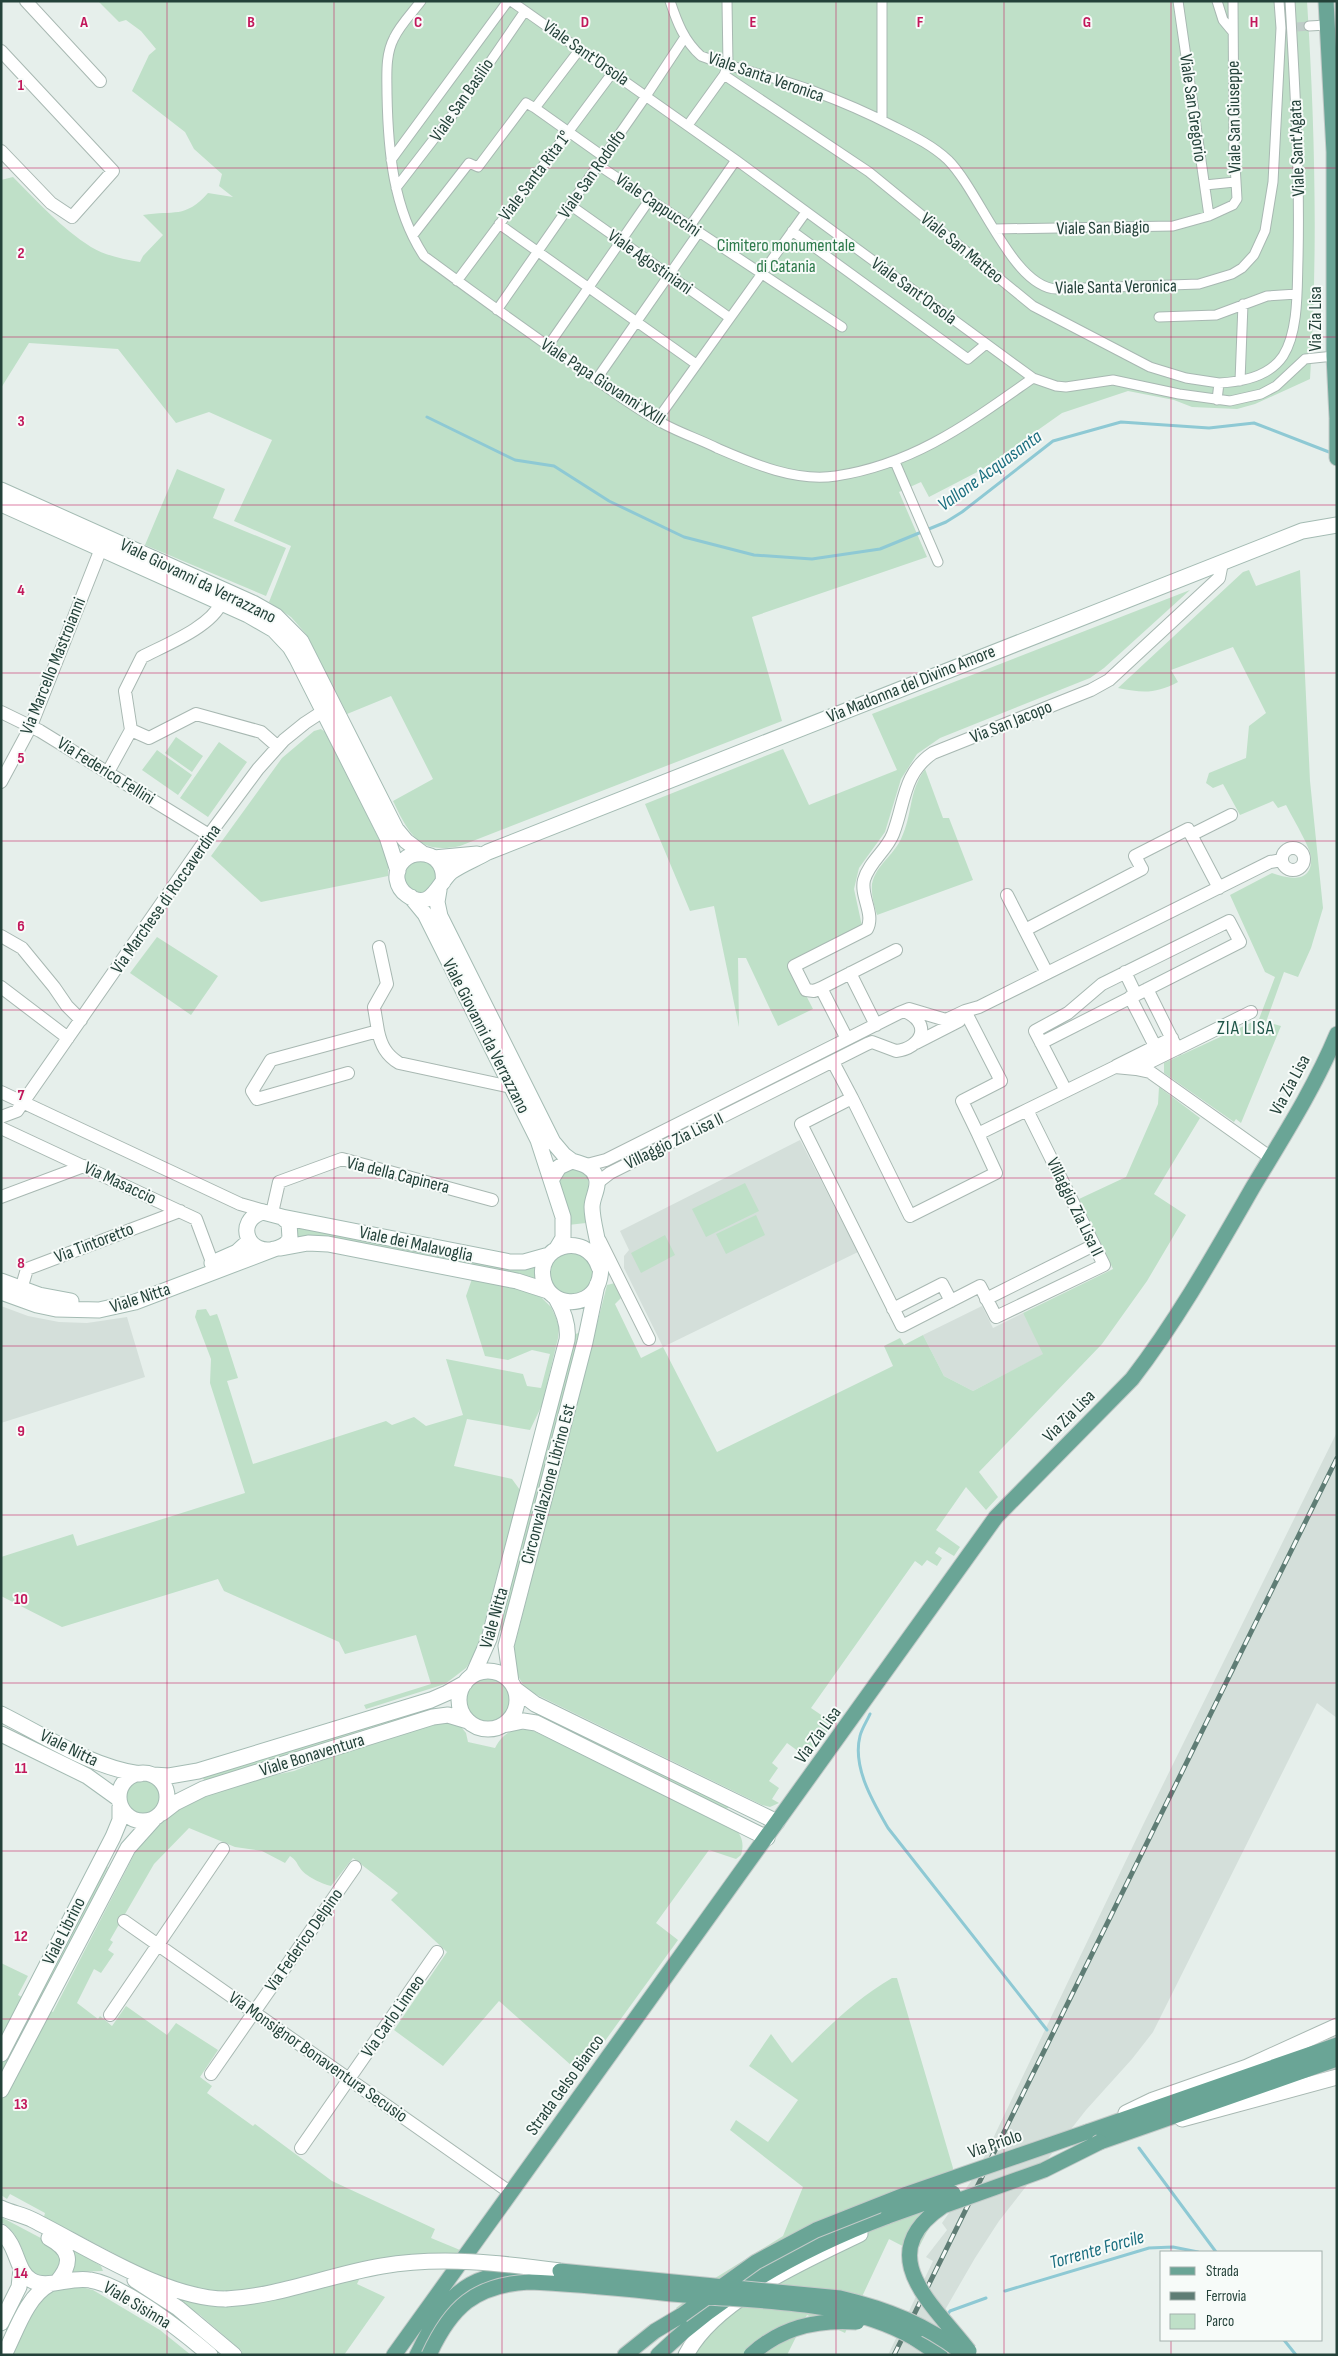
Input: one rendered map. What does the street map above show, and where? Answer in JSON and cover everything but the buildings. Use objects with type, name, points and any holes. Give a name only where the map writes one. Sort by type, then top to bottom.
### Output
[{"type":"main road","name":"Via Zia Lisa","points":[[1326,1],[1332,25],[1336,220],[1334,356],[1337,458]]},
{"type":"main road","name":"Viale Giovanni da Verrazzano","points":[[1,490],[221,603],[260,621],[283,639],[329,707]]},
{"type":"main road","name":"Viale Giovanni da Verrazzano","points":[[1,504],[253,603],[276,616],[301,641],[329,707],[373,795],[398,871]]},
{"type":"main road","name":"Via Madonna del Divino Amore","points":[[488,852],[1302,531],[1337,525]]},
{"type":"main road","name":"Viale Giovanni da Verrazzano","points":[[373,795],[400,835],[428,855]]},
{"type":"main road","points":[[488,852],[456,869],[426,899],[410,897],[399,886],[398,871],[405,859],[413,854],[488,852]]},
{"type":"main road","points":[[428,855],[441,866],[441,886]]},
{"type":"main road","name":"Viale Giovanni da Verrazzano","points":[[441,886],[437,902],[440,916],[553,1142],[564,1155],[593,1172],[598,1183]]},
{"type":"main road","name":"Viale Giovanni da Verrazzano","points":[[410,897],[425,914],[538,1140],[563,1218],[563,1238],[553,1252]]},
{"type":"main road","name":"Via Zia Lisa","points":[[778,1822],[996,1517],[1132,1379],[1150,1356],[1271,1158],[1337,1034]]},
{"type":"main road","points":[[551,1180],[559,1166],[580,1163]]},
{"type":"main road","name":"Circonvallazione Librino Est","points":[[513,1686],[507,1666],[506,1646],[585,1342],[599,1277],[600,1254],[592,1204],[598,1183]]},
{"type":"main road","points":[[274,1214],[289,1223],[291,1234],[288,1242],[277,1248],[260,1249],[249,1241],[247,1233],[249,1223],[257,1215],[274,1214]]},
{"type":"main road","name":"Viale dei Malavoglia","points":[[274,1214],[510,1262],[524,1262],[553,1252]]},
{"type":"main road","points":[[1,1282],[20,1294],[87,1302],[132,1293],[237,1252],[249,1241]]},
{"type":"main road","name":"Viale Nitta","points":[[1,1292],[20,1294],[56,1309],[87,1311],[110,1309],[135,1302],[277,1248],[308,1243],[328,1244],[517,1281],[552,1295],[565,1319],[568,1330],[489,1639],[469,1679],[448,1693],[431,1700],[198,1771],[169,1776],[120,1770],[95,1761],[1,1714]]},
{"type":"main road","points":[[572,1245],[583,1247],[595,1257],[599,1277],[590,1295],[580,1301],[568,1302],[552,1295],[543,1281],[542,1270],[553,1252],[572,1245]]},
{"type":"main road","points":[[767,1838],[536,1723],[523,1721],[484,1729],[468,1721],[461,1711],[459,1700],[469,1679],[492,1671],[502,1675],[535,1704],[778,1822]]},
{"type":"main road","points":[[503,1725],[515,1711],[517,1700],[513,1686]]},
{"type":"main road","name":"Viale Bonaventura","points":[[1,2090],[128,1848],[158,1816],[175,1803],[203,1789],[433,1717],[448,1715],[468,1721]]},
{"type":"main road","points":[[1,1734],[87,1776],[120,1803]]},
{"type":"main road","points":[[146,1774],[160,1781],[166,1792],[166,1804],[158,1816],[142,1822],[133,1820],[125,1814],[120,1803],[120,1790],[124,1782],[131,1776],[146,1774]]},
{"type":"main road","points":[[726,1816],[736,1801]]},
{"type":"main road","name":"Viale Librino","points":[[1,2054],[113,1837],[120,1820],[120,1803]]},
{"type":"main road","name":"Strada Gelso Bianco","points":[[394,2355],[778,1822]]},
{"type":"main road","points":[[1087,2132],[1153,2100],[1247,2067],[1337,2026]]},
{"type":"main road","name":"Via Priolo","points":[[688,2328],[756,2262],[816,2230],[907,2194],[1337,2045]]},
{"type":"main road","name":"Via Priolo","points":[[688,2328],[730,2295],[763,2274],[822,2243],[888,2216],[1337,2059]]},
{"type":"main road","points":[[1136,2130],[1204,2114],[1261,2096],[1337,2077]]},
{"type":"main road","points":[[972,2355],[931,2306],[918,2288],[912,2275],[910,2251],[918,2229],[930,2215],[943,2206],[1044,2170],[1100,2142]]},
{"type":"main road","points":[[2,2208],[32,2220],[94,2253],[182,2292],[207,2298],[226,2299],[257,2296],[362,2270],[420,2262],[447,2261],[510,2264],[560,2271],[840,2298],[878,2307],[903,2316],[938,2335],[965,2355]]},
{"type":"main road","points":[[2,2208],[27,2227],[59,2244],[64,2249],[67,2262],[64,2274],[53,2283],[42,2288],[32,2301],[4,2355]]},
{"type":"main road","points":[[1,2232],[13,2246],[21,2270],[30,2280],[37,2283],[53,2283]]},
{"type":"main road","points":[[94,2253],[178,2308],[234,2355]]},
{"type":"main road","points":[[1,2323],[19,2287],[21,2270]]},
{"type":"main road","points":[[417,2355],[435,2318],[453,2297],[466,2288],[492,2276],[509,2272],[560,2271]]},
{"type":"main road","name":"Viale Sisinna","points":[[53,2283],[67,2279],[88,2279],[112,2288],[164,2319],[210,2355]]},
{"type":"main road","points":[[429,2355],[451,2315],[471,2297],[495,2287],[529,2282],[815,2307],[871,2318],[892,2326],[940,2355]]},
{"type":"main road","points":[[751,2355],[775,2336],[794,2328],[817,2322],[864,2323],[885,2327],[914,2338]]},
{"type":"main road","points":[[625,2355],[655,2330],[688,2328]]},
{"type":"main road","points":[[638,2355],[688,2328]]},
{"type":"main road","points":[[658,2355],[688,2328]]},
{"type":"main road","points":[[686,2355],[688,2328]]},
{"type":"street","points":[[26,1],[100,81]]},
{"type":"street","name":"Viale Papa Giovanni XXIII","points":[[421,1],[394,38],[387,61],[390,160],[396,188],[413,235],[424,256],[596,380],[656,420],[750,463],[784,473],[813,477],[834,476],[894,462],[920,452],[960,429],[1033,378]]},
{"type":"street","points":[[390,160],[510,1]]},
{"type":"street","name":"Viale Sant'Orsola","points":[[510,1],[736,160],[1033,378],[1056,386],[1066,387],[1113,380],[1230,401],[1261,394],[1289,376],[1305,359],[1334,356]]},
{"type":"street","name":"Viale Santa Veronica","points":[[670,1],[685,37],[692,48],[701,56],[814,91],[882,120],[932,146],[948,160],[967,182],[1008,252],[1028,276],[1048,289],[1192,285],[1214,281],[1242,268],[1254,255],[1262,240],[1271,200],[1276,151],[1281,28]]},
{"type":"street","points":[[688,126],[724,75],[728,65],[727,1]]},
{"type":"street","points":[[882,1],[882,120]]},
{"type":"street","name":"Viale San Gregorio","points":[[1178,1],[1209,216]]},
{"type":"street","points":[[1217,1],[1223,20],[1233,32]]},
{"type":"street","name":"Viale San Giuseppe","points":[[1209,216],[1233,205],[1237,199],[1235,182],[1233,1]]},
{"type":"street","points":[[1279,1],[1281,28],[1294,27]]},
{"type":"street","name":"Viale Sant'Agata","points":[[1240,381],[1269,369],[1283,356],[1293,323],[1297,294],[1299,212],[1294,27],[1290,1]]},
{"type":"street","name":"Viale San Basilio","points":[[396,188],[464,100],[525,11]]},
{"type":"street","points":[[1308,26],[1332,25]]},
{"type":"street","name":"Viale San Rodolfo","points":[[497,310],[685,37]]},
{"type":"street","points":[[413,235],[469,163],[478,167],[526,103],[535,108],[580,49]]},
{"type":"street","points":[[1,51],[113,171],[72,217],[51,203],[1,151]]},
{"type":"street","name":"Viale Santa Rita 1°","points":[[457,281],[613,72]]},
{"type":"street","name":"Viale San Matteo","points":[[724,75],[868,172],[1034,306],[1150,367],[1186,378],[1219,384],[1240,381]]},
{"type":"street","name":"Viale Cappuccini","points":[[535,108],[568,132],[650,200],[842,327]]},
{"type":"street","points":[[690,226],[736,160]]},
{"type":"street","points":[[1204,185],[1235,182]]},
{"type":"street","points":[[548,346],[650,200]]},
{"type":"street","name":"Viale Agostiniani","points":[[570,205],[730,318]]},
{"type":"street","points":[[656,420],[806,212]]},
{"type":"street","name":"Viale San Biagio","points":[[995,229],[1160,227],[1186,223],[1209,216]]},
{"type":"street","points":[[499,224],[696,364]]},
{"type":"street","points":[[792,231],[968,358],[986,344]]},
{"type":"street","points":[[596,380],[699,232]]},
{"type":"street","points":[[1159,317],[1216,315],[1267,296],[1297,294]]},
{"type":"street","points":[[1240,381],[1244,304]]},
{"type":"street","points":[[1217,400],[1219,384]]},
{"type":"street","points":[[894,462],[938,562]]},
{"type":"street","name":"Via Marcello Mastroianni","points":[[1,782],[31,726],[103,543]]},
{"type":"street","name":"Via San Jacopo","points":[[821,988],[814,991],[806,990],[794,966],[867,929],[870,921],[864,880],[893,834],[909,779],[923,759],[933,753],[1091,690],[1109,680],[1220,578],[1222,563]]},
{"type":"street","points":[[108,772],[131,730],[125,691],[137,664],[142,657],[205,622],[218,611],[221,603]]},
{"type":"street","name":"Via Marchese di Roccaverdina","points":[[1,1117],[17,1111],[209,835],[258,769],[278,747],[305,723],[329,707]]},
{"type":"street","name":"Via Federico Fellini","points":[[1,712],[31,726],[209,835]]},
{"type":"street","points":[[131,730],[149,738],[196,714],[261,732],[278,747]]},
{"type":"street","points":[[1191,835],[1231,815]]},
{"type":"street","points":[[1025,930],[1142,869],[1135,856],[1188,829],[1218,888]]},
{"type":"street","points":[[580,1163],[606,1160],[904,1011],[915,1010],[940,1020],[966,1014],[1270,862],[1282,860]]},
{"type":"street","points":[[1007,895],[1047,973]]},
{"type":"street","points":[[1041,1043],[1240,942],[1229,920],[1102,984],[1068,1013],[1035,1030],[1041,1043],[1066,1091]]},
{"type":"street","points":[[1,936],[22,948],[67,1006],[81,1020]]},
{"type":"street","points":[[379,947],[387,984],[374,1007],[381,1044],[390,1058],[399,1063],[511,1087]]},
{"type":"street","points":[[847,1039],[821,988],[896,950]]},
{"type":"street","points":[[1125,972],[1133,996],[1155,1046]]},
{"type":"street","points":[[850,973],[876,1025]]},
{"type":"street","points":[[1,987],[68,1038]]},
{"type":"street","points":[[1148,989],[1174,1043]]},
{"type":"street","points":[[904,1011],[920,1023],[922,1034],[916,1043]]},
{"type":"street","points":[[1136,1069],[1174,1043],[1251,1012]]},
{"type":"street","points":[[833,1062],[910,1216],[996,1173],[962,1101],[1001,1081],[966,1014]]},
{"type":"street","name":"Villaggio Zia Lisa II","points":[[598,1183],[610,1173],[872,1042],[896,1051],[916,1043],[966,1014]]},
{"type":"street","points":[[348,1073],[257,1098],[252,1091],[271,1060],[378,1032]]},
{"type":"street","points":[[978,1134],[1155,1046],[1174,1043]]},
{"type":"street","points":[[1116,1066],[1150,1072],[1271,1158]]},
{"type":"street","points":[[1,1092],[240,1204],[274,1214]]},
{"type":"street","name":"Villaggio Zia Lisa II","points":[[852,1098],[800,1124],[902,1326],[980,1286],[996,1317],[1104,1265],[1027,1110]]},
{"type":"street","name":"Via Masaccio","points":[[1,1128],[196,1219],[212,1262]]},
{"type":"street","name":"Via della Capinera","points":[[274,1214],[279,1182],[342,1159],[492,1200]]},
{"type":"street","points":[[1,1197],[84,1166]]},
{"type":"street","points":[[240,1204],[245,1210],[249,1223]]},
{"type":"street","name":"Via Tintoretto","points":[[20,1294],[27,1269],[180,1211]]},
{"type":"street","points":[[597,1233],[648,1340]]},
{"type":"street","points":[[986,1299],[1094,1245]]},
{"type":"street","points":[[599,1277],[615,1270]]},
{"type":"street","points":[[893,1309],[942,1284],[951,1301]]},
{"type":"street","points":[[110,2015],[223,1849]]},
{"type":"street","name":"Via Federico Delpino","points":[[211,2074],[355,1868]]},
{"type":"street","name":"Via Monsignor Bonaventura Secusio","points":[[124,1921],[511,2193]]},
{"type":"street","name":"Via Carlo Linneo","points":[[301,2148],[437,1952]]},
{"type":"shaded area","points":[[800,1140],[858,1252],[663,1347],[624,1268],[624,1256],[629,1250],[620,1231]]},
{"type":"shaded area","points":[[1,1306],[28,1316],[59,1322],[87,1323],[127,1317],[145,1377],[1,1423]]},
{"type":"shaded area","points":[[982,1306],[993,1328],[1023,1313],[1044,1354],[973,1391],[944,1376],[923,1335]]},
{"type":"shaded area","points":[[1337,1432],[1337,1718],[1317,1703],[1153,2032],[1132,2059],[1086,2110],[999,2221],[975,2258],[919,2355],[888,2355],[933,2261],[926,2257],[947,2230],[942,2223],[976,2174],[1143,1825]]},
{"type":"green space","name":"Cimitero monumentale di Catania","points":[[98,1],[1307,1],[1315,190],[1310,379],[1255,404],[1237,409],[1192,407],[1174,400],[1128,391],[1062,413],[983,469],[929,497],[921,482],[899,492],[927,557],[752,617],[782,721],[460,846],[434,847],[417,839],[410,832],[393,801],[433,779],[391,696],[347,714],[306,634],[291,617],[269,602],[291,546],[234,521],[272,440],[209,412],[176,423],[118,349],[29,343],[1,388],[1,180],[13,177],[60,223],[91,247],[109,255],[140,262],[143,256],[163,235],[143,215],[186,210],[208,193],[233,197],[219,186],[222,174],[194,149],[185,132],[132,91],[149,55],[156,49],[141,31],[126,20],[119,22]]},
{"type":"green space","points":[[177,469],[225,489],[213,518],[286,548],[266,596],[145,545]]},
{"type":"green space","points":[[1249,570],[1256,586],[1300,570],[1310,781],[1323,908],[1311,948],[1298,977],[1284,972],[1266,1022],[1281,1026],[1241,1123],[1236,1119],[1234,1122],[1164,1073],[1164,1063],[1259,1019],[1275,977],[1265,972],[1230,895],[1272,873],[1292,878],[1304,876],[1311,866],[1310,852],[1286,805],[1278,808],[1273,801],[1240,815],[1223,784],[1213,788],[1206,783],[1209,773],[1246,758],[1249,726],[1266,713],[1233,647],[1171,670],[1178,682],[1162,689],[1135,691],[1118,688],[1243,572]]},
{"type":"green space","points":[[1190,590],[1104,668],[1090,678],[940,738],[917,754],[901,779],[885,832],[859,868],[854,889],[862,926],[789,962],[813,1009],[778,1026],[746,958],[738,958],[739,1027],[714,906],[690,911],[645,804],[783,749],[809,805],[897,770],[872,714]]},
{"type":"green space","points":[[321,729],[325,732],[385,851],[388,876],[261,902],[211,856],[282,758],[314,731]]},
{"type":"green space","points":[[176,737],[203,756],[192,772],[165,753]]},
{"type":"green space","points":[[219,742],[247,762],[208,817],[180,798]]},
{"type":"green space","points":[[157,750],[192,775],[178,795],[142,770]]},
{"type":"green space","points":[[925,769],[943,818],[949,818],[973,880],[877,915],[872,892],[874,877],[901,839],[913,795]]},
{"type":"green space","points":[[428,859],[439,879],[422,895],[405,888],[402,870],[405,865]]},
{"type":"green space","points":[[157,937],[218,976],[191,1015],[130,973]]},
{"type":"green space","points":[[1159,1087],[1200,1118],[1154,1194],[1186,1215],[1147,1281],[1102,1344],[979,1472],[998,1497],[986,1510],[966,1487],[936,1530],[960,1547],[954,1556],[939,1547],[935,1553],[942,1558],[937,1566],[927,1560],[922,1566],[915,1561],[811,1708],[833,1723],[809,1759],[787,1743],[772,1763],[778,1768],[769,1781],[779,1788],[772,1799],[779,1803],[770,1807],[762,1805],[529,1691],[521,1682],[517,1671],[514,1648],[607,1285],[615,1283],[621,1298],[615,1304],[641,1358],[663,1347],[717,1452],[893,1366],[884,1346],[900,1338],[904,1345],[923,1335],[944,1376],[973,1391],[1043,1354],[1023,1313],[1113,1269],[1079,1199],[1126,1177],[1158,1104]]},
{"type":"green space","points":[[568,1168],[587,1173],[589,1185],[585,1216],[586,1223],[568,1225],[558,1186],[559,1177]]},
{"type":"green space","points":[[745,1183],[759,1211],[706,1237],[692,1209]]},
{"type":"green space","points":[[756,1215],[765,1235],[726,1254],[716,1234]]},
{"type":"green space","points":[[296,1224],[536,1265],[536,1281],[296,1239]]},
{"type":"green space","points":[[665,1235],[675,1255],[641,1273],[631,1253]]},
{"type":"green space","points":[[561,1253],[584,1253],[595,1274],[588,1290],[571,1297],[555,1289],[548,1273],[556,1256]]},
{"type":"green space","points":[[472,1279],[528,1291],[542,1298],[551,1307],[559,1328],[542,1405],[530,1430],[467,1419],[454,1466],[512,1479],[520,1490],[477,1651],[466,1668],[445,1684],[366,1709],[364,1705],[431,1684],[416,1635],[345,1654],[339,1642],[224,1591],[218,1579],[62,1627],[1,1596],[1,1557],[73,1534],[77,1546],[245,1493],[210,1383],[211,1359],[195,1317],[197,1310],[206,1309],[210,1316],[217,1314],[220,1322],[238,1378],[227,1381],[253,1464],[386,1421],[392,1425],[414,1417],[426,1426],[463,1415],[446,1359],[523,1374],[527,1386],[541,1388],[550,1354],[532,1350],[508,1360],[485,1356],[466,1296]]},
{"type":"green space","points":[[578,1333],[580,1336],[503,1632],[498,1629],[574,1335]]},
{"type":"green space","points":[[488,1677],[501,1681],[507,1687],[511,1700],[507,1713],[501,1719],[488,1723],[475,1719],[469,1713],[465,1700],[469,1687],[475,1681]]},
{"type":"green space","points":[[428,1708],[427,1711],[205,1781],[202,1777]]},
{"type":"green space","points":[[544,1715],[729,1807],[725,1809],[544,1722],[542,1719]]},
{"type":"green space","points":[[444,1721],[458,1723],[466,1733],[468,1742],[495,1748],[503,1737],[512,1731],[523,1729],[536,1732],[734,1828],[742,1841],[741,1855],[736,1859],[709,1850],[656,1923],[678,1940],[581,2074],[499,2001],[443,2066],[394,2030],[447,1952],[391,1900],[398,1893],[353,1858],[331,1886],[310,1877],[290,1856],[285,1863],[262,1851],[235,1847],[189,1828],[154,1864],[110,1940],[113,1942],[108,1950],[114,1954],[101,1973],[94,1969],[77,2003],[98,2019],[100,2016],[112,2026],[126,2006],[167,2035],[176,2023],[218,2050],[200,2077],[212,2086],[207,2093],[253,2126],[255,2124],[332,2181],[435,2229],[431,2238],[460,2250],[446,2265],[366,2265],[357,2284],[385,2297],[344,2355],[239,2355],[242,2351],[200,2315],[172,2296],[169,2282],[44,2217],[45,2213],[10,2194],[7,2199],[1,2195],[1,1963],[28,1976],[18,1995],[34,2003],[105,1866],[108,1867],[40,2006],[53,2012],[137,1849],[158,1826],[181,1808],[203,1796],[261,1778],[294,1771],[343,1752]]},
{"type":"green space","points":[[142,1779],[149,1780],[155,1784],[159,1790],[159,1804],[155,1810],[149,1814],[142,1815],[135,1814],[129,1810],[125,1804],[124,1797],[125,1790],[129,1784],[135,1780]]},
{"type":"green space","points":[[892,1978],[897,1978],[953,2168],[950,2187],[916,2253],[889,2239],[845,2333],[807,2315],[787,2355],[692,2355],[687,2320],[676,2308],[712,2280],[783,2236],[803,2187],[730,2130],[736,2120],[768,2142],[798,2100],[749,2066],[771,2034],[792,2063],[852,2006]]},
{"type":"green space","points":[[1,2217],[54,2245],[62,2258],[54,2275],[45,2279],[30,2272],[17,2238],[1,2222]]},
{"type":"green space","points":[[73,2249],[101,2266],[103,2271],[72,2272],[75,2259]]},
{"type":"green space","points":[[81,2287],[93,2290],[160,2330],[191,2355],[13,2355],[31,2316],[44,2298],[61,2288]]},
{"type":"waterway","name":"Vallone Acquasanta","points":[[427,417],[515,460],[554,466],[609,501],[684,537],[754,555],[812,559],[880,549],[946,522],[962,512],[1053,441],[1121,422],[1209,428],[1254,423],[1329,452]]},
{"type":"waterway","points":[[870,1714],[860,1736],[859,1760],[865,1784],[882,1818],[1047,2030]]},
{"type":"waterway","points":[[1139,2148],[1215,2251]]},
{"type":"waterway","name":"Torrente Forcile","points":[[1005,2291],[1149,2248],[1173,2247],[1193,2251]]},
{"type":"waterway","name":"Torrente Forcile","points":[[946,2317],[950,2311],[986,2298]]},
{"type":"waterway","name":"Torrente Forcile","points":[[1285,2341],[1296,2355]]},
{"type":"tunnel","points":[[1297,27],[1309,26]]},
{"type":"railway","points":[[894,2355],[1337,1458]]},
{"type":"district","name":"ZIA LISA","points":[[1246,1028]]}]
